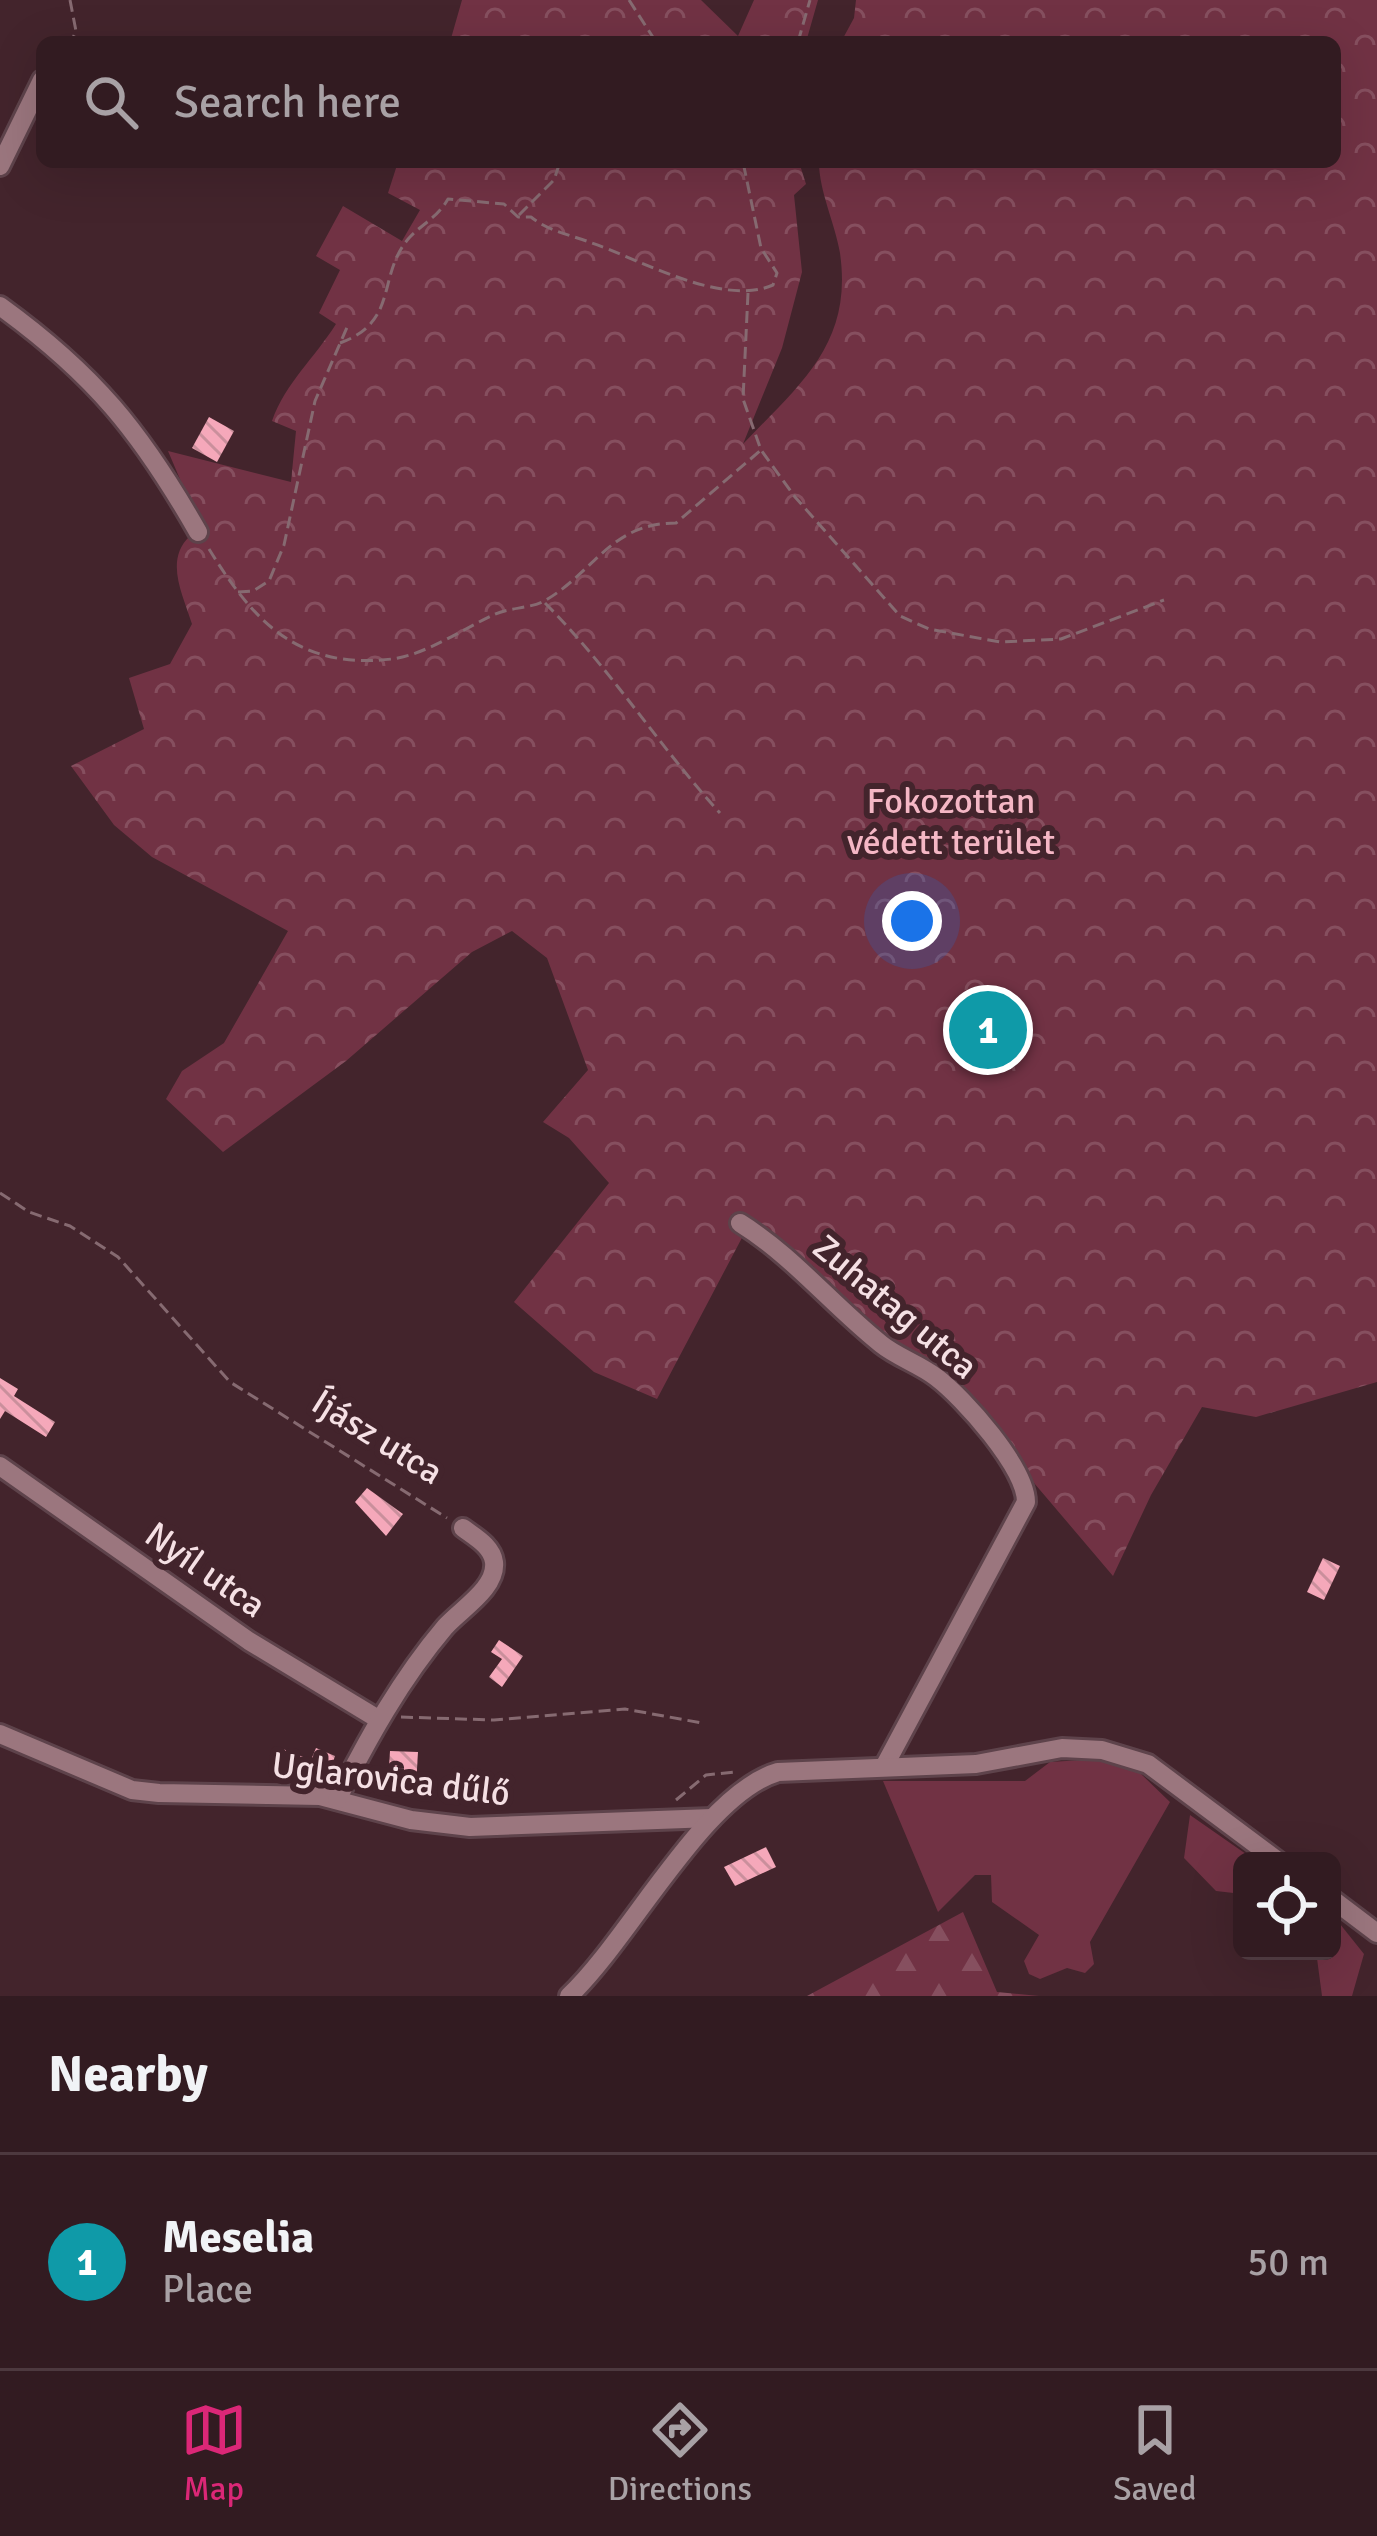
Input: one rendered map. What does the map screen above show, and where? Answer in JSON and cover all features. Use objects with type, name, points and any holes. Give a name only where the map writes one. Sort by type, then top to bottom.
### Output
[{"type":"street","points":[[0,166],[36,92]]},
{"type":"street","points":[[0,306],[58,348],[148,444],[198,532]]},
{"type":"street","name":"Zuhatag utca","points":[[740,1223],[769,1241],[884,1346],[938,1378],[999,1444],[1026,1486],[1026,1502],[885,1765]]},
{"type":"street","name":"Nyíl utca","points":[[0,1466],[249,1641],[380,1716]]},
{"type":"street","name":"Íjász utca","points":[[337,1800],[380,1716],[446,1627],[490,1582],[494,1563],[489,1548],[464,1528]]},
{"type":"street","name":"Uglarovica dűlő","points":[[0,1735],[132,1790],[337,1800],[411,1820],[470,1827],[712,1818]]},
{"type":"street","points":[[569,1996],[599,1968],[712,1818],[750,1784],[778,1772],[999,1762],[1062,1748],[1127,1755],[1148,1764],[1266,1852]]},
{"type":"street","points":[[1341,1906],[1377,1934],[1377,1951]]},
{"type":"path","points":[[70,0],[74,36]]},
{"type":"path","points":[[629,0],[652,36]]},
{"type":"path","points":[[800,36],[810,0]]},
{"type":"path","points":[[518,217],[554,179],[558,168]]},
{"type":"path","points":[[340,343],[377,320],[410,238],[436,220],[448,199],[504,204],[518,217],[531,217],[648,268],[748,292],[773,285],[777,273],[761,248],[744,168]]},
{"type":"path","points":[[748,292],[742,399],[761,450],[794,497],[900,616],[928,629],[1000,642],[1061,639],[1164,600]]},
{"type":"path","points":[[236,592],[253,591],[269,581],[284,545],[315,401],[348,325]]},
{"type":"path","points":[[198,532],[236,592],[281,640],[334,657],[395,659],[505,609],[544,602],[645,522],[676,523],[761,450]]},
{"type":"path","points":[[544,602],[592,650],[663,752],[720,813]]},
{"type":"path","name":"Íjász utca","points":[[0,1193],[29,1212],[70,1226],[118,1257],[230,1382],[464,1528]]},
{"type":"path","points":[[380,1716],[494,1720],[625,1709],[702,1723]]},
{"type":"path","points":[[663,1823],[684,1790],[706,1775],[734,1772],[750,1784]]},
{"type":"green space","points":[[462,0],[701,0],[738,36],[452,36]]},
{"type":"green space","points":[[754,0],[818,0],[808,36],[738,36]]},
{"type":"green space","name":"Fokozottan védett terület","points":[[856,0],[1377,0],[1377,1382],[1256,1417],[1202,1407],[1151,1495],[1113,1576],[934,1365],[863,1323],[813,1266],[732,1214],[729,1221],[745,1232],[657,1399],[594,1372],[514,1302],[609,1183],[569,1138],[543,1122],[588,1070],[547,958],[512,931],[472,952],[346,1061],[223,1152],[166,1099],[182,1071],[224,1043],[288,931],[152,857],[114,825],[71,766],[144,729],[129,678],[170,664],[192,624],[177,567],[182,545],[190,536],[172,504],[194,512],[168,451],[291,482],[296,431],[272,421],[293,382],[336,324],[319,313],[340,270],[316,256],[343,206],[402,241],[420,210],[388,193],[396,168],[801,168],[806,184],[794,195],[802,272],[782,348],[743,444],[818,360],[838,313],[840,253],[820,168],[1341,168],[1341,36],[844,36],[854,18]]},
{"type":"green space","points":[[1098,1759],[1139,1772],[1170,1802],[1090,1942],[1094,1964],[1085,1973],[1067,1968],[1040,1979],[1029,1974],[1024,1961],[1039,1935],[992,1902],[991,1875],[975,1875],[938,1912],[883,1781],[1025,1781],[1050,1762]]},
{"type":"green space","points":[[1190,1815],[1243,1852],[1233,1852],[1233,1893],[1216,1891],[1184,1858]]},
{"type":"green space","points":[[963,1912],[997,1992],[1039,1996],[807,1996]]},
{"type":"green space","points":[[1341,1925],[1364,1954],[1352,1996],[1322,1996],[1317,1960],[1341,1960]]},
{"type":"building","points":[[209,417],[234,431],[217,462],[192,448]]},
{"type":"building","points":[[0,1378],[18,1389],[14,1396],[55,1422],[46,1437],[5,1411],[0,1419]]},
{"type":"building","points":[[367,1488],[403,1514],[386,1536],[355,1502]]},
{"type":"building","points":[[1323,1558],[1340,1566],[1324,1600],[1307,1592]]},
{"type":"building","points":[[499,1640],[523,1656],[502,1687],[489,1677],[502,1659],[491,1652]]},
{"type":"building","points":[[316,1748],[335,1756],[332,1765],[339,1767],[331,1782],[277,1763],[283,1749],[311,1760]]},
{"type":"building","points":[[390,1751],[418,1752],[416,1786],[388,1784]]},
{"type":"building","points":[[766,1847],[776,1867],[735,1886],[724,1867]]},
{"type":"place","name":"Meselia","points":[[988,1030]]}]
